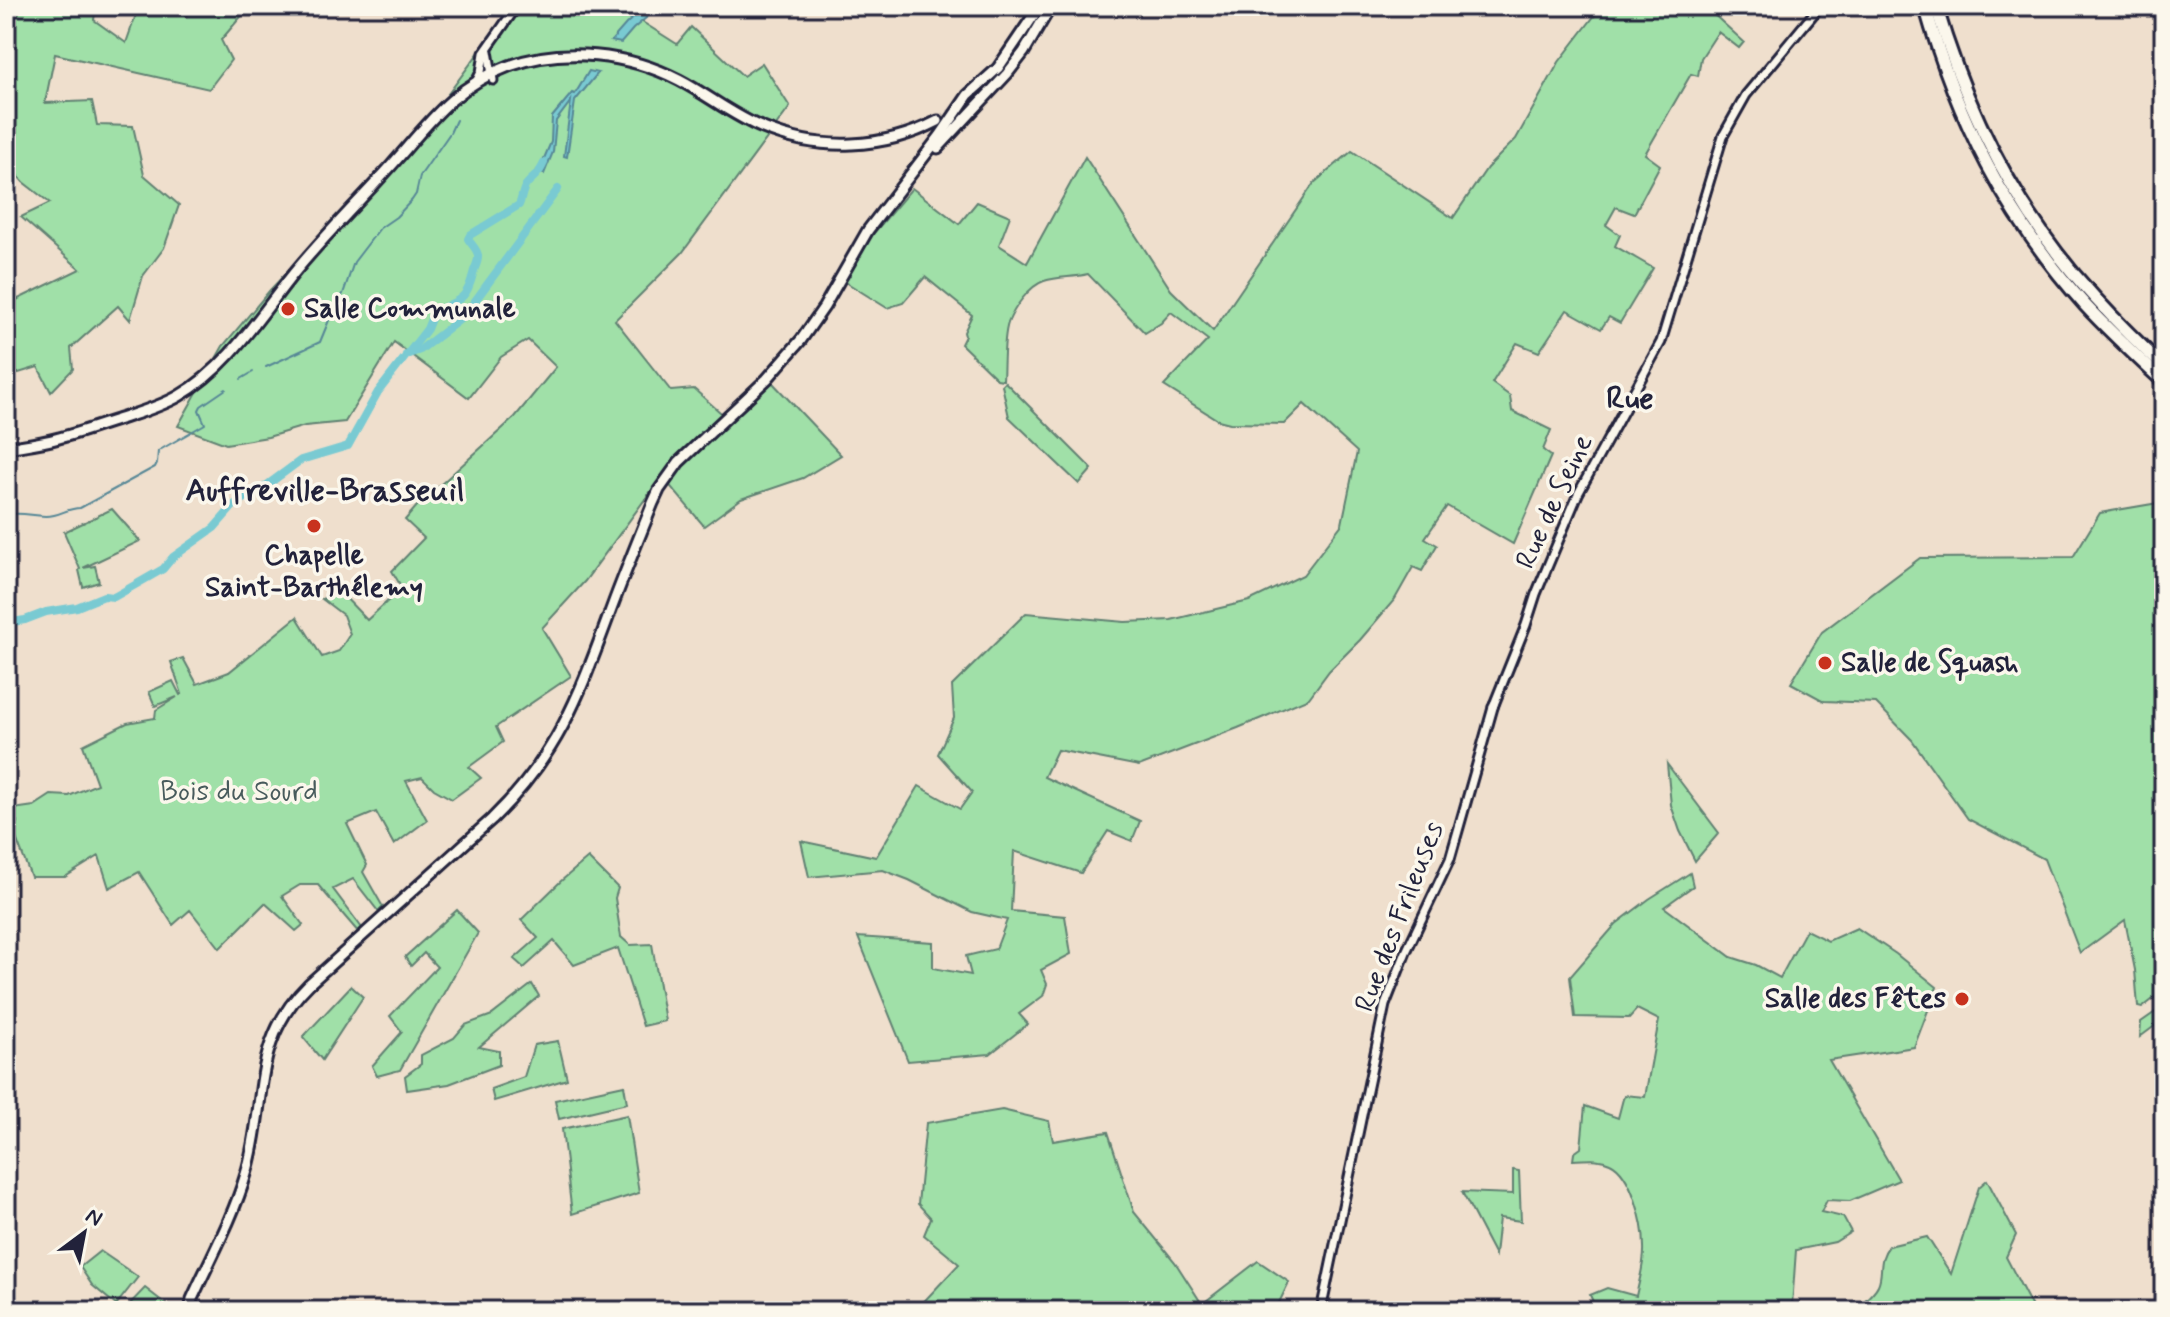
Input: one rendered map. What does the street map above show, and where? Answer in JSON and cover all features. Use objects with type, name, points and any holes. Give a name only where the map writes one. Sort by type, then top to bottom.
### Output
[{"type":"highway","points":[[1925,6],[1964,119],[2057,272],[2114,335],[2164,382]]},
{"type":"highway","points":[[1936,6],[1959,78],[2012,200]]},
{"type":"highway","points":[[2022,214],[2093,297],[2164,367]]},
{"type":"main road","points":[[980,93],[1012,57],[1043,6]]},
{"type":"main road","points":[[192,1311],[192,1299],[221,1240],[246,1176],[269,1049],[284,1015],[309,984],[517,794],[559,735],[579,695],[667,479],[679,462],[767,379],[801,340],[824,307],[854,251],[895,194],[968,95],[998,68],[1043,6]]},
{"type":"main road","points":[[895,194],[1007,74],[1051,6]]},
{"type":"main road","points":[[446,108],[466,95],[489,72],[573,56]]},
{"type":"main road","points":[[6,448],[57,439],[157,407],[188,390],[220,362],[265,303],[410,144],[489,72],[541,58],[614,58],[648,67],[681,82],[757,126],[806,141],[844,144],[880,141],[909,134],[938,121]]},
{"type":"street","points":[[489,72],[489,46],[517,6]]},
{"type":"street","name":"Rue de Seine","points":[[1536,594],[1578,494],[1661,342],[1717,152],[1728,128],[1746,95],[1820,6]]},
{"type":"street","name":"Rue des Frileuses","points":[[1321,1311],[1385,1005],[1450,859],[1502,673],[1536,594]]},
{"type":"green space","points":[[6,6],[96,6],[94,20],[126,43],[139,6],[167,6],[186,16],[194,6],[250,6],[221,40],[231,60],[209,89],[55,54],[45,103],[92,101],[97,125],[133,126],[144,175],[179,205],[164,248],[143,276],[130,320],[118,306],[71,348],[73,369],[51,392],[38,367],[6,377],[6,305],[80,269],[21,217],[50,203],[23,182],[6,162]]},
{"type":"green space","name":"Bois du Sourd","points":[[513,6],[617,6],[677,44],[691,27],[743,76],[762,63],[790,107],[682,253],[615,320],[671,391],[694,389],[729,420],[771,381],[841,455],[803,478],[741,499],[704,526],[662,476],[585,581],[542,628],[571,676],[496,727],[503,742],[469,767],[481,778],[452,799],[434,789],[422,777],[406,781],[427,820],[394,845],[376,812],[347,824],[367,865],[363,872],[383,907],[378,911],[353,879],[333,889],[362,928],[359,933],[318,885],[300,885],[282,896],[303,925],[296,931],[265,903],[220,948],[190,910],[173,925],[139,872],[109,888],[99,856],[65,877],[31,877],[13,830],[17,822],[6,823],[6,810],[34,806],[51,795],[69,796],[97,784],[83,745],[127,723],[155,718],[156,710],[177,697],[155,706],[149,692],[173,681],[182,694],[171,662],[183,658],[197,684],[229,672],[297,617],[322,657],[339,651],[350,634],[343,615],[322,599],[339,591],[367,620],[402,588],[392,571],[424,538],[405,520],[515,417],[556,367],[528,340],[501,357],[469,398],[394,342],[345,422],[305,426],[268,437],[226,444],[178,426],[223,346],[445,98]]},
{"type":"green space","points":[[1602,6],[1712,6],[1709,10],[1744,42],[1739,48],[1718,32],[1701,58],[1698,76],[1691,74],[1645,154],[1660,165],[1634,214],[1616,207],[1606,225],[1620,235],[1615,246],[1653,268],[1620,323],[1609,317],[1601,329],[1567,310],[1539,352],[1517,343],[1492,383],[1510,396],[1512,411],[1551,430],[1543,450],[1551,456],[1513,544],[1447,506],[1425,538],[1437,545],[1422,571],[1413,567],[1395,599],[1329,671],[1309,698],[1139,766],[1057,750],[1044,777],[1140,821],[1132,841],[1108,831],[1081,873],[1014,851],[1011,911],[1065,916],[1071,954],[1041,970],[1047,984],[1043,996],[1019,1014],[1028,1024],[990,1054],[908,1061],[858,937],[933,942],[933,968],[971,975],[966,956],[996,949],[1007,920],[972,912],[883,870],[809,877],[801,841],[876,857],[919,786],[960,809],[972,792],[938,754],[954,718],[952,686],[1026,613],[1125,622],[1171,620],[1249,601],[1303,575],[1342,524],[1357,452],[1304,404],[1284,424],[1230,423],[1218,420],[1164,386],[1208,340],[1171,312],[1145,333],[1088,274],[1044,281],[1023,298],[1008,323],[1003,380],[997,379],[961,344],[972,315],[925,277],[903,303],[887,308],[844,281],[873,234],[912,188],[959,224],[977,202],[1010,216],[999,245],[1027,263],[1085,157],[1171,290],[1213,331],[1314,183],[1352,151],[1453,218],[1487,168],[1516,139],[1559,62]]},
{"type":"green space","points":[[1005,382],[1092,469],[1079,484],[1009,417],[1002,385]]},
{"type":"green space","points":[[2164,502],[2164,1005],[2157,996],[2142,1008],[2138,1007],[2135,970],[2125,920],[2080,953],[2044,859],[1968,819],[1912,740],[1876,703],[1824,701],[1791,683],[1822,632],[1920,558],[2073,557],[2100,513]]},
{"type":"green space","points":[[112,509],[140,541],[83,568],[95,566],[99,582],[83,587],[80,569],[64,532]]},
{"type":"green space","points":[[1667,764],[1719,833],[1695,861],[1671,805]]},
{"type":"green space","points":[[588,858],[618,888],[615,898],[621,937],[630,945],[652,944],[665,1021],[643,1026],[618,948],[574,965],[554,941],[524,968],[514,959],[538,938],[521,920]]},
{"type":"green space","points":[[1690,873],[1693,886],[1664,907],[1731,957],[1756,965],[1780,978],[1806,930],[1828,941],[1857,928],[1937,987],[1914,1047],[1829,1060],[1899,1180],[1850,1201],[1827,1200],[1821,1212],[1843,1217],[1851,1232],[1835,1242],[1796,1250],[1792,1306],[1846,1311],[1597,1311],[1590,1295],[1607,1288],[1636,1296],[1644,1247],[1635,1200],[1625,1177],[1610,1163],[1601,1160],[1573,1160],[1574,1153],[1581,1148],[1585,1106],[1618,1118],[1624,1095],[1645,1097],[1659,1020],[1637,1009],[1629,1018],[1575,1017],[1570,977],[1616,924]]},
{"type":"green space","points":[[457,910],[478,933],[400,1070],[377,1076],[372,1066],[402,1032],[390,1016],[437,967],[424,953],[411,966],[405,957]]},
{"type":"green space","points":[[532,984],[539,996],[479,1047],[499,1051],[499,1065],[449,1084],[407,1090],[405,1076],[421,1064],[421,1055],[454,1038],[465,1025],[492,1015]]},
{"type":"green space","points":[[351,986],[363,997],[322,1060],[303,1037]]},
{"type":"green space","points":[[2164,1006],[2164,1019],[2140,1037],[2141,1022]]},
{"type":"green space","points":[[558,1041],[567,1079],[494,1101],[491,1089],[524,1077],[534,1045]]},
{"type":"green space","points":[[624,1085],[627,1103],[559,1119],[555,1100]]},
{"type":"green space","points":[[1002,1110],[1049,1121],[1053,1141],[1108,1132],[1134,1212],[1175,1262],[1202,1304],[1258,1261],[1289,1282],[1275,1311],[915,1311],[959,1264],[924,1235],[931,1218],[918,1204],[926,1123]]},
{"type":"green space","points":[[627,1115],[639,1193],[572,1214],[562,1129]]},
{"type":"green space","points":[[1513,1170],[1519,1171],[1521,1221],[1499,1218],[1495,1255],[1462,1192],[1513,1194]]},
{"type":"green space","points":[[1987,1180],[2016,1235],[2006,1257],[2034,1311],[1854,1311],[1878,1285],[1883,1256],[1889,1246],[1927,1237],[1951,1274],[1979,1187]]},
{"type":"green space","points":[[100,1251],[138,1277],[116,1305],[92,1285],[80,1267]]},
{"type":"green space","points":[[145,1288],[167,1305],[163,1311],[123,1311]]},
{"type":"water","points":[[645,7],[650,7],[653,12],[621,43],[611,41],[626,24]]},
{"type":"water","points":[[589,71],[598,73],[575,101],[567,157],[564,156],[571,101],[556,121],[553,152],[544,174],[536,171],[551,142],[552,117],[572,93],[575,94]]},
{"type":"waterway","points":[[523,14],[530,6]]},
{"type":"waterway","points":[[266,367],[320,342],[354,262],[380,228],[412,200],[420,176],[456,120]]},
{"type":"waterway","points":[[6,623],[77,607],[104,596],[114,597],[163,569],[173,557],[214,528],[235,504],[301,460],[348,446],[378,392],[427,329],[433,314],[466,292],[478,258],[468,239],[470,235],[519,205],[526,185],[544,163]]},
{"type":"waterway","points":[[406,355],[420,350],[463,317],[558,189]]},
{"type":"waterway","points":[[241,379],[253,372]]},
{"type":"waterway","points":[[6,515],[48,516],[80,508],[155,467],[158,451],[205,424],[199,410],[201,406],[226,389]]},
{"type":"tunnel","points":[[938,121],[980,93]]},
{"type":"place","name":"Salle Communale","points":[[288,309]]},
{"type":"place","name":"Chapelle Saint-Barthélemy","points":[[314,526]]},
{"type":"place","name":"Salle de Squash","points":[[1825,663]]},
{"type":"place","name":"Salle des Fêtes","points":[[1962,999]]},
{"type":"district","name":"Rue","points":[[1630,399]]},
{"type":"district","name":"Auffreville-Brasseuil","points":[[325,491]]}]
